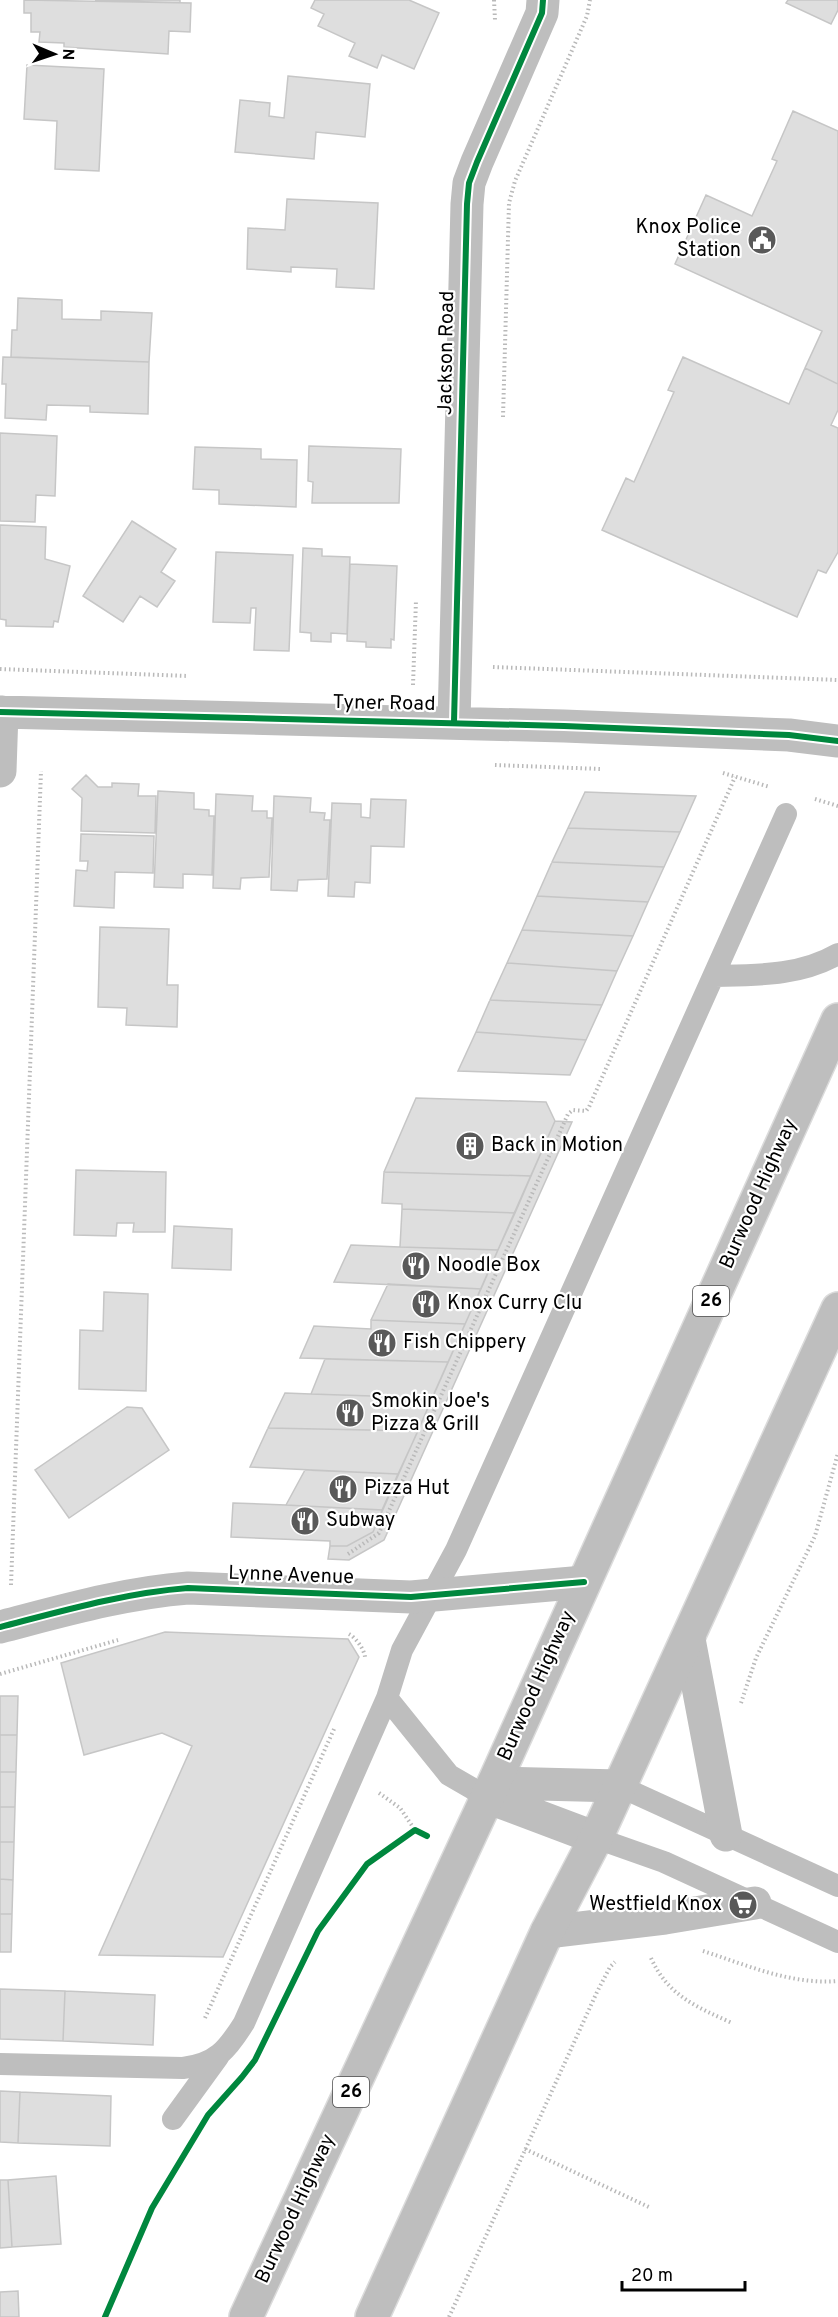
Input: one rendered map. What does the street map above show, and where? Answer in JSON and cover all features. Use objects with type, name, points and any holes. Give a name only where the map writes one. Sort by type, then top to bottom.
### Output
[{"type":"main road","name":"Jackson Road","points":[[454,722],[467,204],[470,183],[477,162],[542,13],[543,0]]},
{"type":"main road","name":"Tyner Road","points":[[1,712],[454,722],[789,735],[838,741]]},
{"type":"main road","points":[[0,771],[1,712]]},
{"type":"main road","points":[[789,735],[838,717]]},
{"type":"main road","name":"Burwood Highway","points":[[246,2317],[491,1790],[838,1020]]},
{"type":"main road","points":[[372,2317],[547,1932],[596,1838],[689,1639],[838,1309]]},
{"type":"main road","name":"Lynne Avenue","points":[[0,1627],[84,1605],[188,1588],[431,1596],[584,1582]]},
{"type":"main road","points":[[689,1639],[726,1835]]},
{"type":"main road","points":[[491,1790],[620,1786]]},
{"type":"main road","points":[[491,1790],[596,1838]]},
{"type":"main road","points":[[547,1932],[665,1918],[754,1903]]},
{"type":"lane","points":[[173,2119],[244,2023],[387,1698],[402,1650],[456,1550],[786,814]]},
{"type":"lane","points":[[715,976],[768,975],[795,971],[838,954]]},
{"type":"lane","points":[[387,1698],[441,1768],[449,1775],[491,1790]]},
{"type":"lane","points":[[620,1786],[838,1886]]},
{"type":"lane","points":[[596,1838],[657,1859],[838,1942]]},
{"type":"lane","points":[[0,2064],[183,2068],[193,2067],[219,2056]]},
{"type":"path","points":[[502,427],[509,203],[514,181],[587,16],[590,0]]},
{"type":"path","points":[[489,667],[838,680]]},
{"type":"path","points":[[11,1586],[41,762]]},
{"type":"path","points":[[494,765],[612,769]]},
{"type":"path","points":[[718,772],[781,790]]},
{"type":"path","points":[[344,1556],[379,1533],[568,1114],[573,1110],[586,1111],[589,1107],[735,777]]},
{"type":"path","points":[[804,796],[838,806]]},
{"type":"path","points":[[740,1706],[756,1658],[815,1536],[838,1453]]},
{"type":"path","points":[[346,1633],[353,1636],[364,1651],[364,1663]]},
{"type":"path","points":[[0,1674],[119,1640]]},
{"type":"path","points":[[183,2068],[336,1725]]},
{"type":"path","points":[[371,1790],[389,1799],[400,1808],[418,1831],[407,1835]]},
{"type":"path","points":[[693,1948],[769,1974],[822,1983],[838,1981]]},
{"type":"path","points":[[449,2317],[597,1992],[610,1966],[622,1956]]},
{"type":"path","points":[[686,2002],[732,2023]]},
{"type":"path","points":[[525,2149],[651,2208]]},
{"type":"building","points":[[24,0],[191,3],[190,32],[169,31],[168,54],[64,47],[64,43],[39,42],[40,32],[31,32],[31,13],[24,13]]},
{"type":"building","points":[[95,0],[180,0],[180,3]]},
{"type":"building","points":[[315,0],[409,0],[439,13],[414,69],[382,55],[377,68],[349,56],[355,43],[318,26],[324,14],[311,8]]},
{"type":"building","points":[[788,0],[838,0],[838,10],[831,24],[786,3]]},
{"type":"building","points":[[27,65],[104,69],[99,171],[55,169],[57,121],[24,119]]},
{"type":"building","points":[[288,76],[370,84],[365,137],[316,132],[314,159],[235,152],[240,100],[270,103],[269,116],[284,118]]},
{"type":"building","name":"Knox Police Station","points":[[793,111],[838,131],[838,384],[805,368],[822,331],[675,264],[706,195],[752,216],[777,161],[772,159]]},
{"type":"building","points":[[287,199],[378,203],[374,289],[336,287],[337,269],[291,267],[291,272],[247,269],[248,228],[285,230]]},
{"type":"building","points":[[18,298],[62,300],[62,319],[101,320],[101,311],[152,313],[149,362],[11,357],[12,330],[17,330]]},
{"type":"building","points":[[3,357],[149,362],[148,414],[90,412],[90,406],[47,405],[46,420],[5,418],[6,384],[2,384]]},
{"type":"building","points":[[683,357],[789,404],[805,368],[838,384],[838,410],[831,425],[838,428],[838,552],[826,573],[818,570],[797,617],[602,530],[626,478],[634,482],[674,392],[668,390]]},
{"type":"building","points":[[0,433],[57,436],[55,496],[36,495],[35,522],[0,521]]},
{"type":"building","points":[[309,446],[401,449],[399,503],[312,503],[313,482],[308,481]]},
{"type":"building","points":[[195,447],[261,449],[261,459],[297,460],[296,507],[219,504],[219,490],[193,489]]},
{"type":"building","points":[[132,521],[176,549],[161,572],[175,581],[157,607],[140,596],[123,622],[83,596]]},
{"type":"building","points":[[0,525],[46,527],[45,559],[70,566],[58,622],[54,621],[53,627],[6,626],[6,620],[0,619]]},
{"type":"building","points":[[303,548],[322,549],[322,556],[350,557],[347,634],[331,633],[331,642],[311,641],[311,633],[300,632]]},
{"type":"building","points":[[216,552],[293,555],[289,651],[254,650],[256,608],[251,608],[250,623],[213,622]]},
{"type":"building","points":[[350,564],[397,566],[394,640],[391,639],[391,648],[366,647],[366,642],[347,641]]},
{"type":"building","points":[[86,775],[98,787],[112,787],[112,783],[139,784],[138,796],[156,796],[155,833],[81,831],[82,798],[72,789]]},
{"type":"building","points":[[158,791],[194,793],[194,809],[209,810],[209,816],[214,816],[212,875],[183,874],[183,888],[154,887]]},
{"type":"building","points":[[585,792],[696,796],[680,832],[568,828]]},
{"type":"building","points":[[216,794],[253,796],[252,811],[267,811],[267,818],[272,818],[269,877],[241,878],[240,889],[213,888]]},
{"type":"building","points":[[274,796],[311,798],[310,812],[325,813],[324,820],[330,820],[327,879],[298,880],[297,891],[271,890]]},
{"type":"building","points":[[371,799],[406,800],[404,847],[371,846],[370,883],[355,882],[354,897],[328,896],[332,803],[361,804],[361,817],[370,818]]},
{"type":"building","points":[[568,828],[680,832],[664,867],[552,862]]},
{"type":"building","points":[[81,834],[154,836],[153,873],[115,872],[114,908],[74,906],[76,870],[87,871],[88,861],[80,861]]},
{"type":"building","points":[[552,862],[664,867],[648,902],[537,896]]},
{"type":"building","points":[[537,896],[648,902],[633,936],[522,930]]},
{"type":"building","points":[[100,927],[169,929],[167,985],[178,985],[177,1027],[126,1025],[127,1008],[98,1007]]},
{"type":"building","points":[[522,930],[633,936],[617,971],[507,963]]},
{"type":"building","points":[[507,963],[617,971],[602,1005],[490,1000]]},
{"type":"building","points":[[490,1000],[602,1005],[586,1040],[476,1032]]},
{"type":"building","points":[[476,1032],[586,1040],[570,1075],[458,1071]]},
{"type":"building","name":"Back in Motion","points":[[416,1098],[546,1102],[555,1121],[531,1176],[384,1172]]},
{"type":"building","points":[[555,1121],[572,1122],[384,1540],[349,1560],[328,1559],[330,1546],[347,1546],[373,1532]]},
{"type":"building","points":[[76,1170],[166,1172],[165,1232],[133,1232],[134,1223],[117,1223],[116,1236],[74,1235]]},
{"type":"building","points":[[384,1172],[531,1176],[515,1213],[402,1209],[402,1204],[382,1203]]},
{"type":"building","points":[[402,1209],[515,1213],[498,1250],[400,1247]]},
{"type":"building","points":[[174,1226],[232,1229],[231,1270],[172,1268]]},
{"type":"building","name":"Noodle Box","points":[[351,1245],[498,1250],[481,1289],[334,1282]]},
{"type":"building","name":"Knox Curry Clu","points":[[388,1284],[481,1289],[465,1324],[371,1320]]},
{"type":"building","points":[[104,1292],[148,1294],[146,1391],[79,1389],[80,1330],[103,1331]]},
{"type":"building","name":"Fish Chippery","points":[[371,1320],[465,1324],[448,1362],[300,1358],[314,1326],[371,1329]]},
{"type":"building","points":[[325,1359],[448,1362],[432,1398],[311,1394]]},
{"type":"building","name":"Smokin Joe's Pizza & Grill","points":[[285,1393],[432,1398],[418,1431],[268,1428]]},
{"type":"building","points":[[127,1407],[142,1408],[169,1450],[69,1518],[35,1470]]},
{"type":"building","points":[[268,1428],[418,1431],[398,1474],[250,1467]]},
{"type":"building","name":"Pizza Hut","points":[[305,1470],[398,1474],[382,1510],[286,1505]]},
{"type":"building","name":"Subway","points":[[233,1503],[382,1510],[373,1532],[347,1546],[330,1546],[330,1541],[231,1537]]},
{"type":"building","points":[[165,1632],[348,1639],[359,1657],[223,1957],[99,1955],[192,1746],[162,1733],[84,1755],[61,1663]]},
{"type":"building","points":[[0,1696],[18,1696],[17,1735],[0,1735]]},
{"type":"building","points":[[0,1735],[17,1735],[16,1772],[0,1772]]},
{"type":"building","points":[[0,1772],[16,1772],[15,1807],[0,1807]]},
{"type":"building","points":[[0,1807],[15,1807],[14,1842],[0,1842]]},
{"type":"building","points":[[0,1842],[14,1842],[13,1880],[0,1879]]},
{"type":"building","points":[[0,1879],[13,1880],[12,1914],[0,1914]]},
{"type":"building","points":[[0,1914],[12,1914],[11,1952],[0,1952]]},
{"type":"building","points":[[0,1989],[65,1991],[63,2041],[0,2039]]},
{"type":"building","points":[[65,1991],[155,1995],[153,2045],[63,2041]]},
{"type":"building","points":[[0,2091],[20,2092],[18,2143],[0,2142]]},
{"type":"building","points":[[20,2092],[111,2096],[110,2146],[18,2143]]},
{"type":"building","points":[[56,2176],[61,2244],[12,2247],[8,2180]]},
{"type":"building","points":[[0,2180],[8,2180],[12,2247],[0,2248]]},
{"type":"building","points":[[18,2291],[19,2317],[0,2317],[0,2292]]},
{"type":"cycle path","points":[[454,722],[469,183],[542,13],[543,0]]},
{"type":"cycle path","points":[[0,712],[564,726],[789,735],[838,741]]},
{"type":"cycle path","points":[[0,1627],[117,1598],[188,1588],[411,1597],[584,1582]]},
{"type":"cycle path","points":[[105,2317],[152,2208],[208,2115],[255,2060],[318,1931],[367,1864],[415,1830],[427,1836]]},
{"type":"place","name":"Knox Police Station","points":[[762,240]]},
{"type":"place","name":"Back in Motion","points":[[470,1146]]},
{"type":"place","name":"Noodle Box","points":[[416,1266]]},
{"type":"place","name":"Knox Curry Clu","points":[[426,1304]]},
{"type":"place","name":"Fish Chippery","points":[[382,1343]]},
{"type":"place","name":"Smokin Joe's Pizza & Grill","points":[[350,1413]]},
{"type":"place","name":"Pizza Hut","points":[[343,1489]]},
{"type":"place","name":"Subway","points":[[305,1521]]},
{"type":"place","name":"Westfield Knox","points":[[743,1905]]}]
